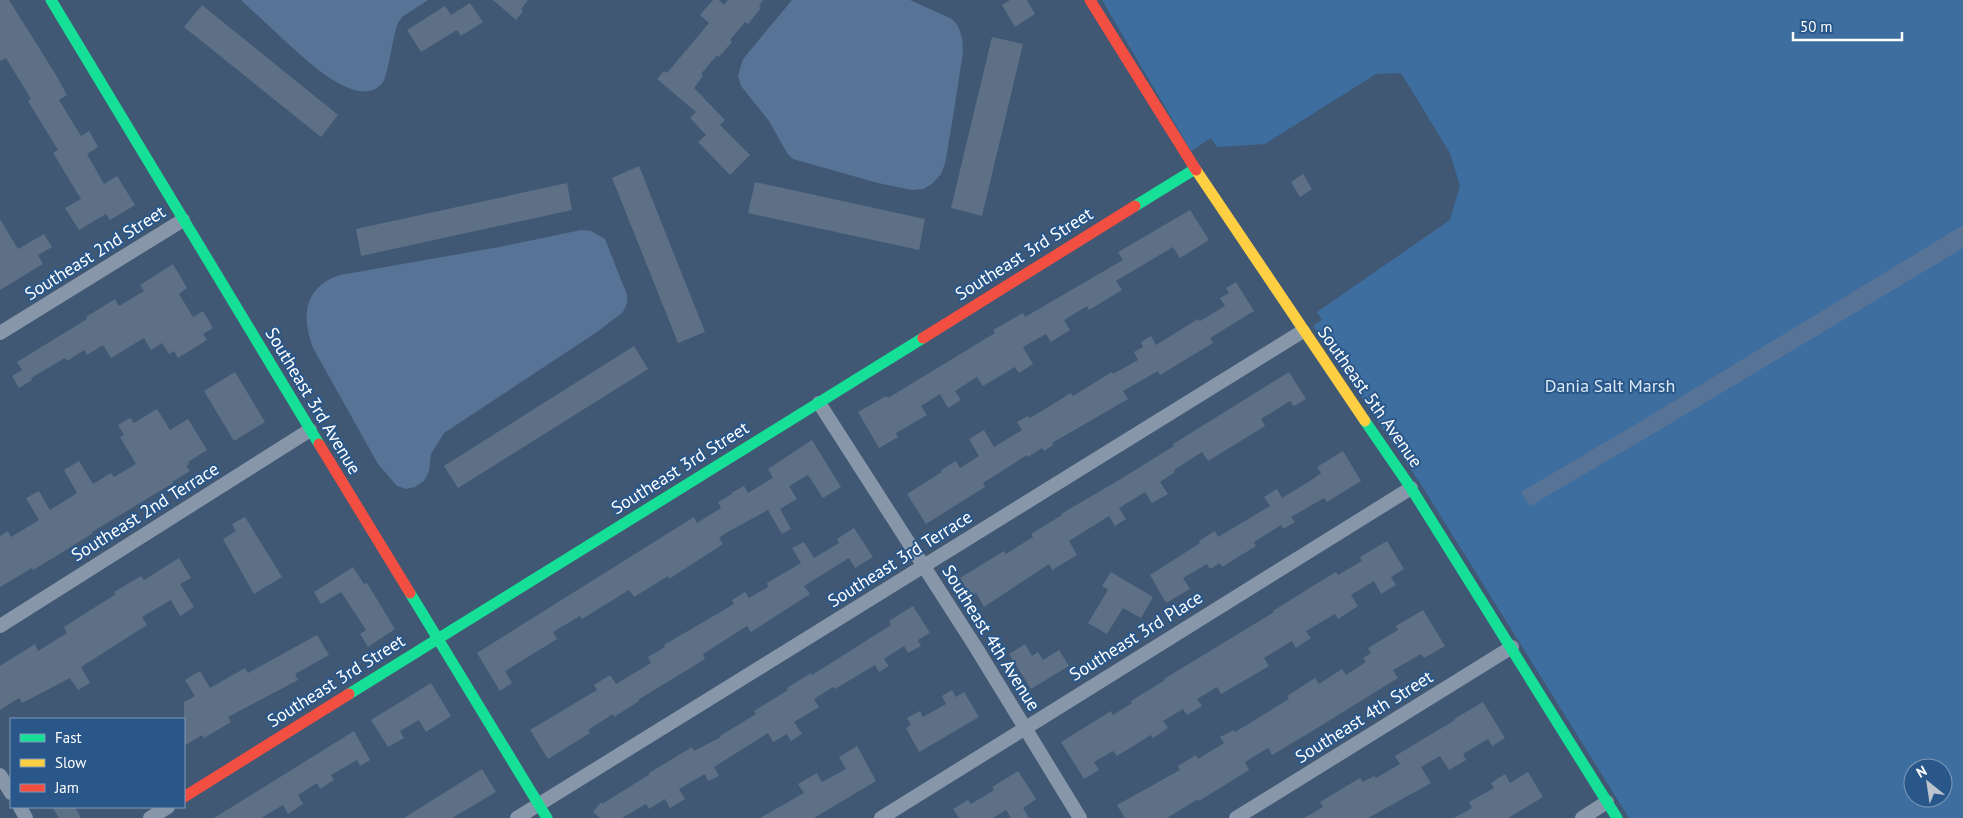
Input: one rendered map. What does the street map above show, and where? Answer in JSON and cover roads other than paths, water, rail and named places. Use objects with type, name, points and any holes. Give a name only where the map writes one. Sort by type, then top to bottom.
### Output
[{"type":"street","name":"Southeast 3rd Avenue","points":[[51,0],[547,818]]},
{"type":"street","name":"Southeast 5th Avenue","points":[[1090,0],[1195,169],[1411,488],[1617,818]]},
{"type":"street","name":"Southeast 3rd Street","points":[[185,796],[1195,169]]},
{"type":"street","name":"Southeast 2nd Street","points":[[0,334],[183,220]]},
{"type":"street","name":"Southeast 3rd Terrace","points":[[517,818],[1303,331]]},
{"type":"street","name":"Southeast 4th Avenue","points":[[819,404],[924,566],[1080,818]]},
{"type":"street","name":"Southeast 2nd Terrace","points":[[0,626],[310,430]]},
{"type":"street","name":"Southeast 3rd Place","points":[[881,818],[1411,488]]},
{"type":"street","name":"Southeast 4th Street","points":[[1236,818],[1512,647]]},
{"type":"street","points":[[0,775],[10,791]]},
{"type":"street","points":[[1582,818],[1607,802]]},
{"type":"street","points":[[150,818],[166,808]]},
{"type":"park label","name":"Dania Salt Marsh","points":[[1610,386]]}]
